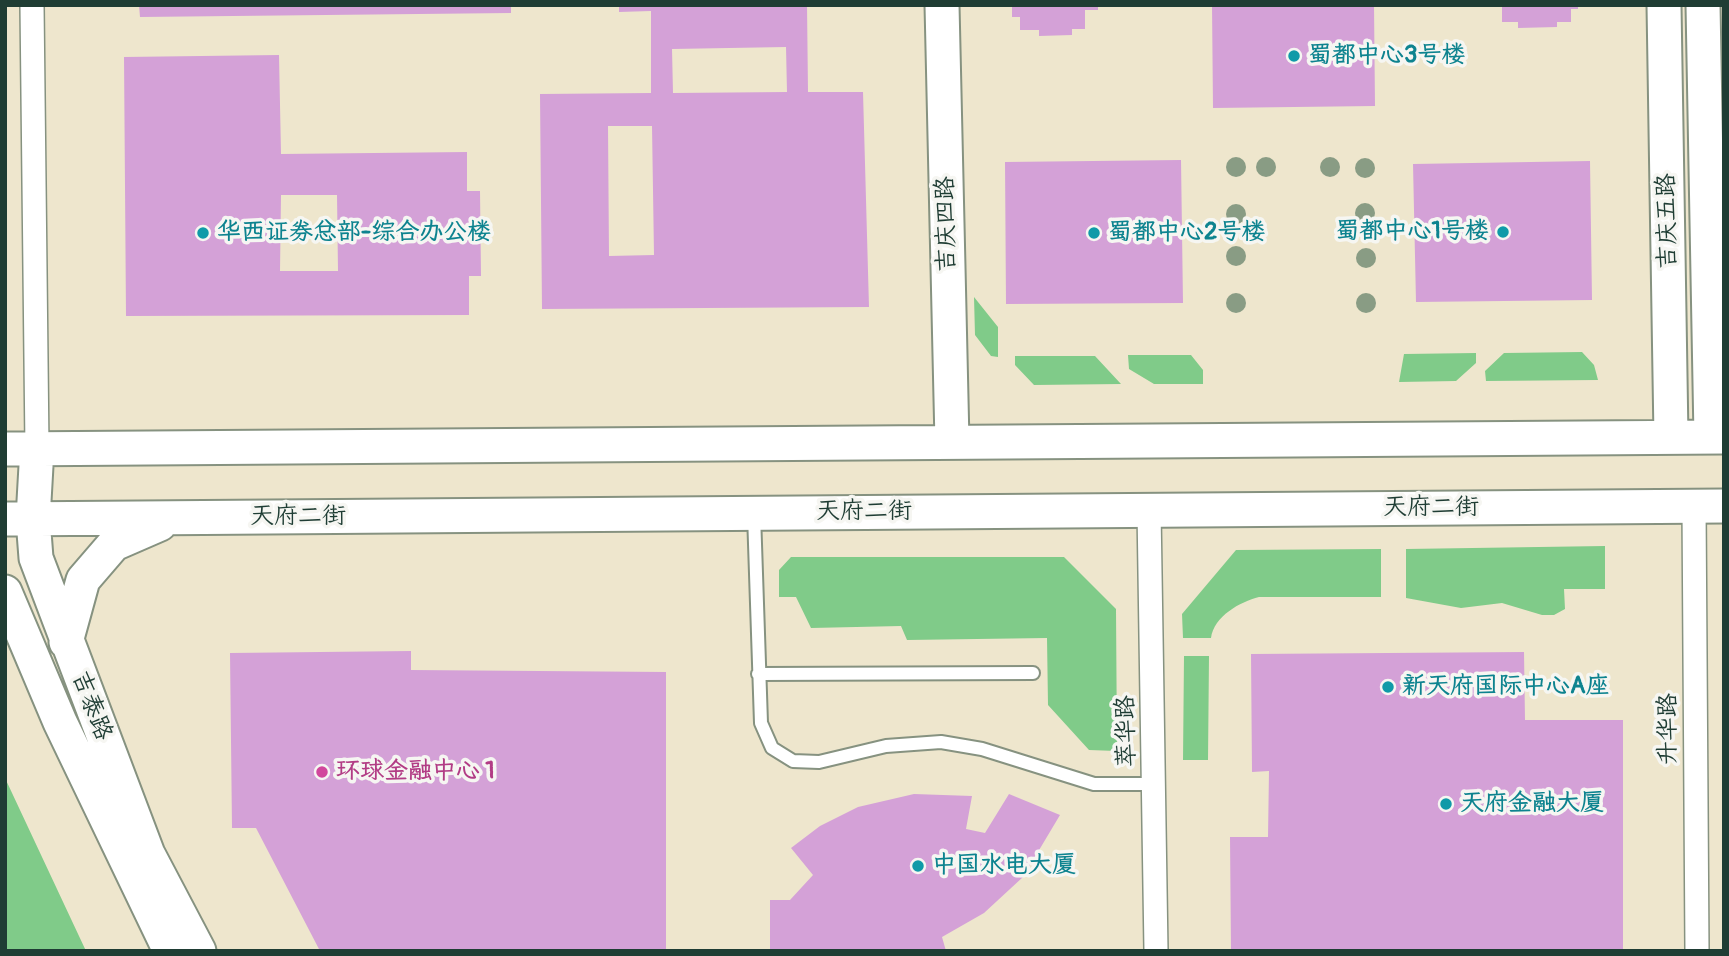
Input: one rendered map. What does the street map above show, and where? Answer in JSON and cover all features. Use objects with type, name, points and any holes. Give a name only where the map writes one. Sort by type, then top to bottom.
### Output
[{"type":"main road","name":"吉庆四路","points":[[942,5],[952,442]]},
{"type":"main road","name":"吉庆五路","points":[[1664,5],[1671,437]]},
{"type":"main road","name":"吉庆五路","points":[[1703,5],[1718,437]]},
{"type":"main road","points":[[21,449],[1718,437]]},
{"type":"main road","name":"吉泰路","points":[[21,449],[19,519],[148,854],[199,951]]},
{"type":"main road","name":"天府二街","points":[[19,519],[1709,506]]},
{"type":"main road","points":[[66,642],[83,580],[114,544],[162,523],[218,518]]},
{"type":"main road","name":"吉泰路","points":[[5,592],[60,722],[170,951]]},
{"type":"street","points":[[21,449],[32,5]]},
{"type":"street","name":"升华路","points":[[1697,951],[1709,506]]},
{"type":"street","name":"萃华路","points":[[1149,510],[1156,951]]},
{"type":"lane","points":[[754,513],[761,723],[772,748],[793,761],[819,762],[886,746],[941,742],[982,749],[1094,784],[1154,784]]},
{"type":"lane","points":[[758,674],[1033,673]]},
{"type":"green space","points":[[974,297],[998,327],[998,357],[991,356],[975,335]]},
{"type":"green space","points":[[1582,352],[1594,365],[1598,380],[1486,381],[1485,371],[1504,353]]},
{"type":"green space","points":[[1476,353],[1476,363],[1456,381],[1399,382],[1404,354]]},
{"type":"green space","points":[[1128,355],[1191,355],[1203,370],[1203,384],[1154,384],[1129,369]]},
{"type":"green space","points":[[1015,356],[1095,356],[1121,384],[1034,385],[1015,365]]},
{"type":"green space","points":[[1605,546],[1605,589],[1564,589],[1565,609],[1554,615],[1542,615],[1502,603],[1461,608],[1406,598],[1406,549]]},
{"type":"green space","points":[[1381,549],[1381,597],[1259,597],[1229,611],[1217,623],[1211,638],[1183,638],[1182,614],[1236,550]]},
{"type":"green space","points":[[791,557],[1064,557],[1116,609],[1117,751],[1089,750],[1048,705],[1047,638],[907,640],[901,626],[811,628],[796,597],[779,597],[779,570]]},
{"type":"green space","points":[[1184,656],[1209,656],[1208,760],[1183,760]]},
{"type":"green space","points":[[5,778],[86,951],[5,951]]},
{"type":"building","points":[[139,5],[511,5],[511,13],[140,17]]},
{"type":"building","points":[[619,5],[807,5],[808,92],[863,92],[869,307],[542,309],[540,94],[651,93],[651,11],[619,12]],"holes":[[[786,47],[787,92],[673,93],[672,49]],[[608,126],[652,126],[654,255],[609,256]]]},
{"type":"building","points":[[1012,5],[1098,5],[1098,10],[1085,10],[1085,29],[1072,29],[1072,35],[1039,36],[1039,30],[1020,30],[1020,17],[1012,17]]},
{"type":"building","name":"蜀都中心3号楼","points":[[1212,5],[1374,5],[1375,106],[1213,108]]},
{"type":"building","points":[[1502,5],[1578,5],[1578,9],[1571,9],[1571,22],[1557,22],[1557,27],[1518,28],[1518,22],[1502,22]]},
{"type":"building","points":[[279,55],[281,154],[467,152],[467,191],[480,191],[481,276],[469,276],[469,315],[126,316],[124,57]],"holes":[[[281,195],[337,195],[338,271],[280,271]]]},
{"type":"building","name":"蜀都中心2号楼","points":[[1181,160],[1183,303],[1006,304],[1005,162]]},
{"type":"building","name":"蜀都中心1号楼","points":[[1590,161],[1592,300],[1416,302],[1413,164]]},
{"type":"building","points":[[411,651],[411,670],[666,672],[666,951],[320,951],[256,828],[232,828],[230,653]]},
{"type":"building","name":"天府金融大厦","points":[[1524,652],[1525,720],[1623,720],[1623,951],[1231,951],[1230,837],[1268,837],[1269,771],[1252,772],[1251,654]]},
{"type":"building","name":"中国水电大厦","points":[[914,794],[972,796],[966,829],[985,833],[1009,794],[1060,815],[1023,877],[984,913],[942,937],[946,951],[770,951],[770,900],[790,900],[813,875],[791,848],[820,826],[858,807]]},
{"type":"place","name":"蜀都中心3号楼","points":[[1294,56]]},
{"type":"place","name":"蜀都中心1号楼","points":[[1503,232]]},
{"type":"place","name":"华西证券总部-综合办公楼","points":[[203,233]]},
{"type":"place","name":"蜀都中心2号楼","points":[[1094,233]]},
{"type":"place","name":"新天府国际中心A座","points":[[1388,687]]},
{"type":"place","name":"环球金融中心 1","points":[[322,772]]},
{"type":"place","name":"天府金融大厦","points":[[1446,804]]},
{"type":"place","name":"中国水电大厦","points":[[918,866]]}]
